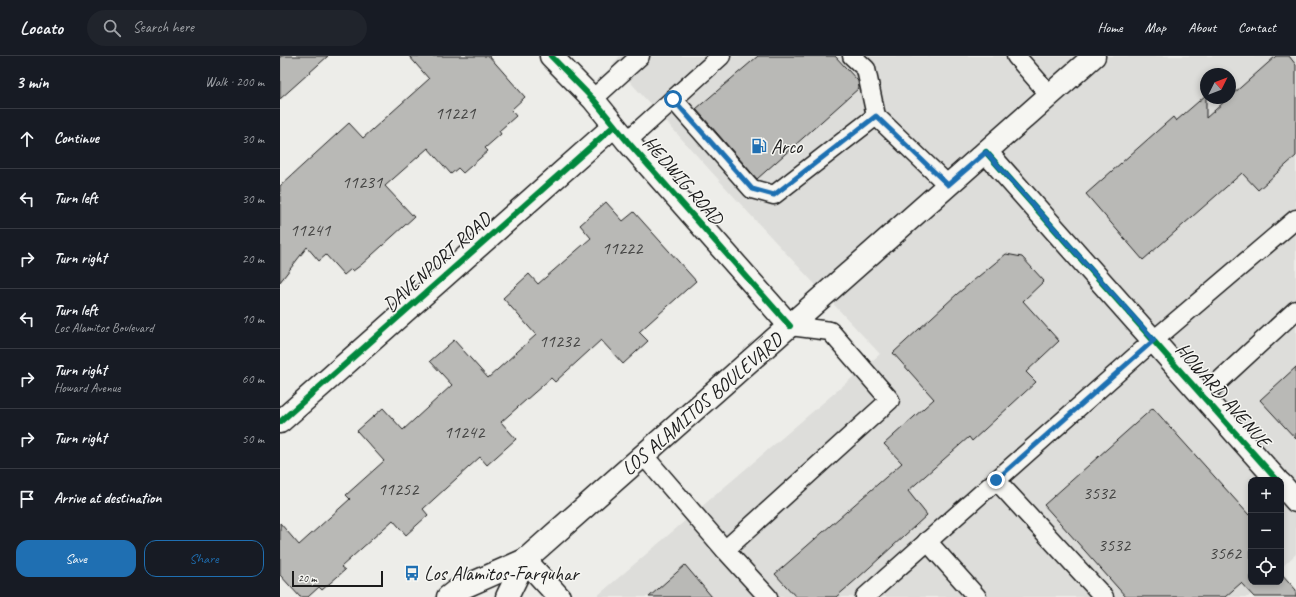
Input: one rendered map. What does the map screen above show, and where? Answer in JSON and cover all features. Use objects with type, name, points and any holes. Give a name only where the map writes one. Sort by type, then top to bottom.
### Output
[{"type":"street","name":"LOS ALAMITOS BOULEVARD","points":[[448,597],[457,590],[524,560],[644,456],[1094,56]]},
{"type":"street","name":"HEDWIG ROAD","points":[[553,57],[593,99],[790,326]]},
{"type":"street","name":"DAVENPORT ROAD","points":[[280,422],[621,133]]},
{"type":"street","name":"HOWARD AVENUE","points":[[986,152],[1274,477]]},
{"type":"street","name":"LOS ALAMITOS BOULEVARD","points":[[507,597],[524,560]]},
{"type":"street","points":[[524,560],[559,597]]},
{"type":"lane","points":[[593,99],[640,56]]},
{"type":"lane","points":[[621,133],[673,99],[720,56]]},
{"type":"lane","points":[[852,56],[866,69],[876,116],[948,185]]},
{"type":"lane","points":[[1016,56],[1050,95]]},
{"type":"lane","points":[[673,99],[752,189],[774,195],[876,116]]},
{"type":"lane","points":[[865,597],[1154,340],[1296,219]]},
{"type":"lane","points":[[1203,396],[1296,310]]},
{"type":"lane","points":[[725,550],[890,400],[830,331],[790,326]]},
{"type":"lane","points":[[644,456],[725,550],[768,597]]},
{"type":"lane","points":[[996,480],[1104,597]]},
{"type":"lane","points":[[927,541],[977,597]]},
{"type":"shaded area","points":[[620,56],[1296,56],[1296,554],[1284,565],[1284,477],[1248,477],[1248,585],[1262,585],[1248,597],[596,597],[880,354],[756,221],[613,63]]},
{"type":"building","points":[[280,56],[328,56],[280,99]]},
{"type":"building","points":[[409,56],[489,56],[525,97],[511,110],[516,116],[499,131],[501,134],[485,148],[488,151],[463,173],[458,168],[451,174],[428,148],[385,186],[414,217],[361,265],[353,271],[351,269],[344,275],[326,255],[319,261],[307,247],[280,282],[280,186],[349,123],[363,138],[429,79]]},
{"type":"building","name":"Arco","points":[[758,56],[835,56],[858,81],[859,88],[757,179],[696,109]]},
{"type":"building","points":[[1276,56],[1289,56],[1296,65],[1296,156],[1258,190],[1242,173],[1143,260],[1086,194],[1173,117],[1176,121],[1200,100],[1200,104],[1206,104],[1206,118],[1222,104],[1236,104],[1236,91]]},
{"type":"building","points":[[606,202],[623,221],[634,212],[696,281],[639,332],[648,341],[623,364],[601,340],[555,382],[551,378],[501,422],[516,439],[487,465],[480,457],[423,509],[428,515],[406,535],[393,520],[341,567],[345,570],[322,590],[319,587],[308,597],[300,597],[280,575],[280,523],[299,545],[350,499],[346,495],[384,461],[357,431],[383,408],[403,430],[452,385],[430,361],[454,340],[488,378],[536,335],[503,298],[529,274],[538,284],[591,238],[580,225]]},
{"type":"building","points":[[1006,254],[1022,257],[1044,281],[1023,301],[1059,341],[1026,372],[1036,382],[972,441],[969,437],[908,491],[927,515],[858,578],[836,597],[796,597],[775,574],[902,463],[884,444],[934,399],[893,353],[957,294]]},
{"type":"building","points":[[1296,367],[1296,439],[1260,400]]},
{"type":"building","points":[[1153,408],[1248,514],[1248,585],[1284,585],[1284,576],[1296,590],[1296,597],[1254,597],[1241,583],[1225,597],[1126,597],[1044,505]]},
{"type":"building","points":[[685,565],[712,597],[649,597]]},
{"type":"cycle path","points":[[551,56],[593,99],[627,141],[790,326]]},
{"type":"cycle path","points":[[280,422],[614,126]]},
{"type":"cycle path","points":[[986,152],[1274,477]]},
{"type":"place","name":"Arco","points":[[759,146]]},
{"type":"place","name":"Los Alamitos-Farquhar","points":[[412,573]]},
{"type":"route","points":[[673,99],[752,189],[774,195],[876,116],[948,185],[986,152],[1154,340],[996,480]]}]
